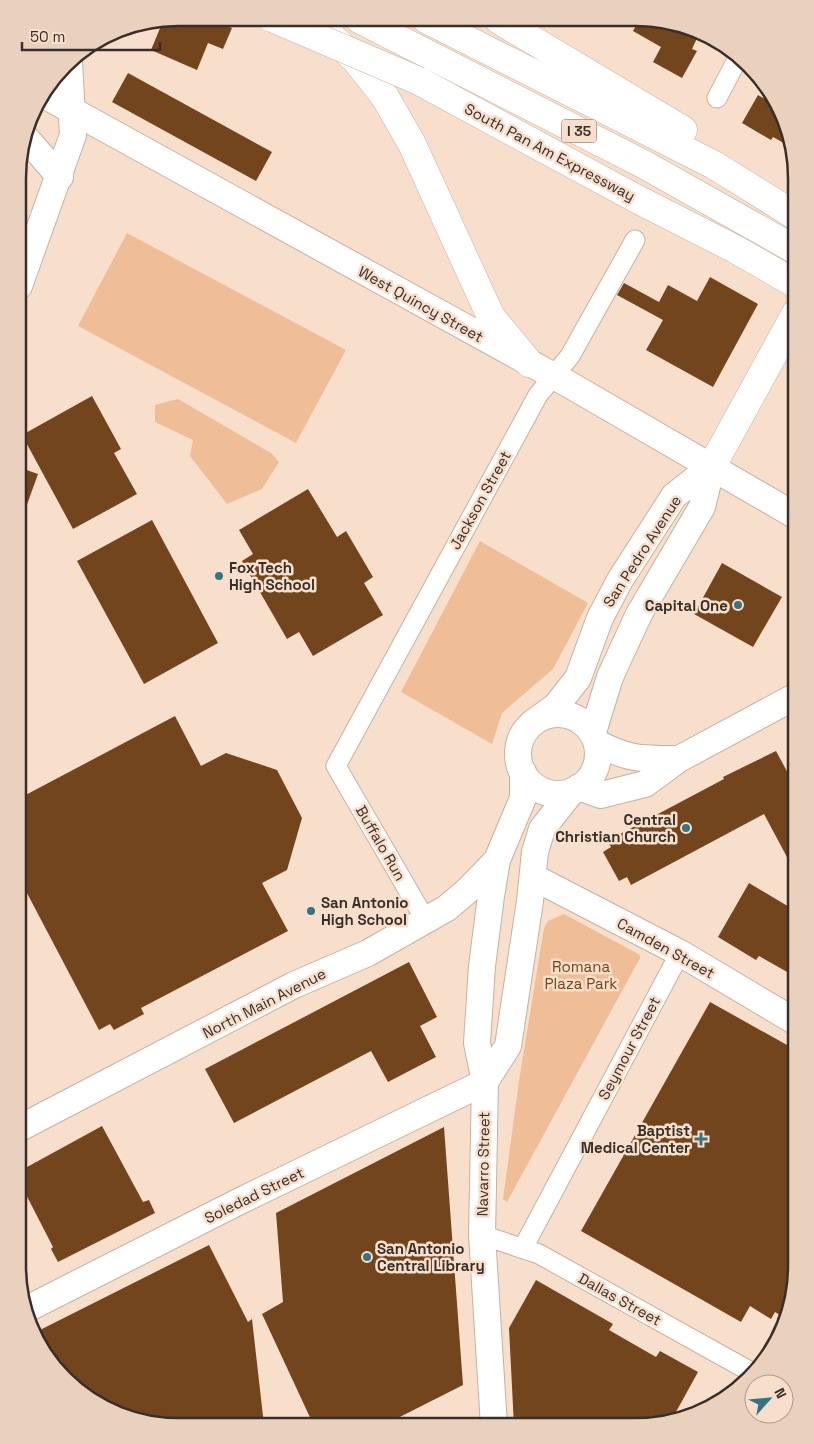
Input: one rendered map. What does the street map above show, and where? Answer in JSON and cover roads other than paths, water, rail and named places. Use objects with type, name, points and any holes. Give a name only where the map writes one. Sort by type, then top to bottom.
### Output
[{"type":"main road","name":"I 35","points":[[441,26],[714,166],[788,211]]},
{"type":"main road","points":[[510,26],[788,192]]},
{"type":"main road","points":[[292,27],[419,81]]},
{"type":"main road","name":"South Pan Am Expressway","points":[[319,27],[635,198],[735,249],[788,279]]},
{"type":"main road","points":[[321,27],[356,60],[385,97],[412,144],[491,317],[529,363]]},
{"type":"main road","name":"South Pan Am Expressway","points":[[374,27],[645,165],[788,245]]},
{"type":"main road","points":[[26,267],[60,177],[73,135],[70,72]]},
{"type":"main road","name":"West Quincy Street","points":[[50,98],[529,363],[712,466],[788,511]]},
{"type":"main road","points":[[30,144],[60,177]]},
{"type":"main road","name":"San Pedro Avenue","points":[[595,738],[610,676],[639,614],[702,507],[712,466],[788,328]]},
{"type":"main road","name":"San Pedro Avenue","points":[[538,719],[556,706],[578,678],[600,618],[620,580],[674,496],[712,466]]},
{"type":"main road","points":[[485,1082],[508,1046],[535,852],[542,829],[576,789],[593,772],[597,763],[595,738],[587,724],[569,716],[550,715],[538,719],[530,726],[521,741],[520,762],[522,772],[534,787],[559,795],[576,789],[601,795],[630,790],[645,784],[679,759],[788,701]]},
{"type":"main road","points":[[595,738],[615,752],[639,760],[679,759]]},
{"type":"main road","name":"Navarro Street","points":[[493,1418],[482,1235],[485,1082],[477,1043],[482,966],[497,860],[523,798],[522,772]]},
{"type":"main road","name":"North Main Avenue","points":[[26,1125],[294,985],[368,953],[447,908],[467,891],[497,860]]},
{"type":"main road","name":"Camden Street","points":[[533,877],[680,953],[787,1017]]},
{"type":"main road","name":"Soledad Street","points":[[32,1306],[240,1201],[485,1082]]},
{"type":"street","points":[[717,98],[735,63]]},
{"type":"street","name":"Jackson Street","points":[[336,766],[538,395],[570,356],[635,240]]},
{"type":"street","name":"Buffalo Run","points":[[336,766],[426,920]]},
{"type":"street","name":"Seymour Street","points":[[523,1248],[680,953]]},
{"type":"street","name":"Dallas Street","points":[[482,1235],[523,1248],[549,1259],[747,1369]]},
{"type":"place","name":"Fox Tech High School","points":[[219,576]]},
{"type":"place","name":"Capital One","points":[[738,605]]},
{"type":"place","name":"Central Christian Church","points":[[686,828]]},
{"type":"place","name":"San Antonio High School","points":[[311,911]]},
{"type":"place","name":"Baptist Medical Center","points":[[701,1139]]},
{"type":"place","name":"San Antonio Central Library","points":[[367,1257]]},
{"type":"park label","name":"Romana Plaza Park","points":[[581,974]]}]
